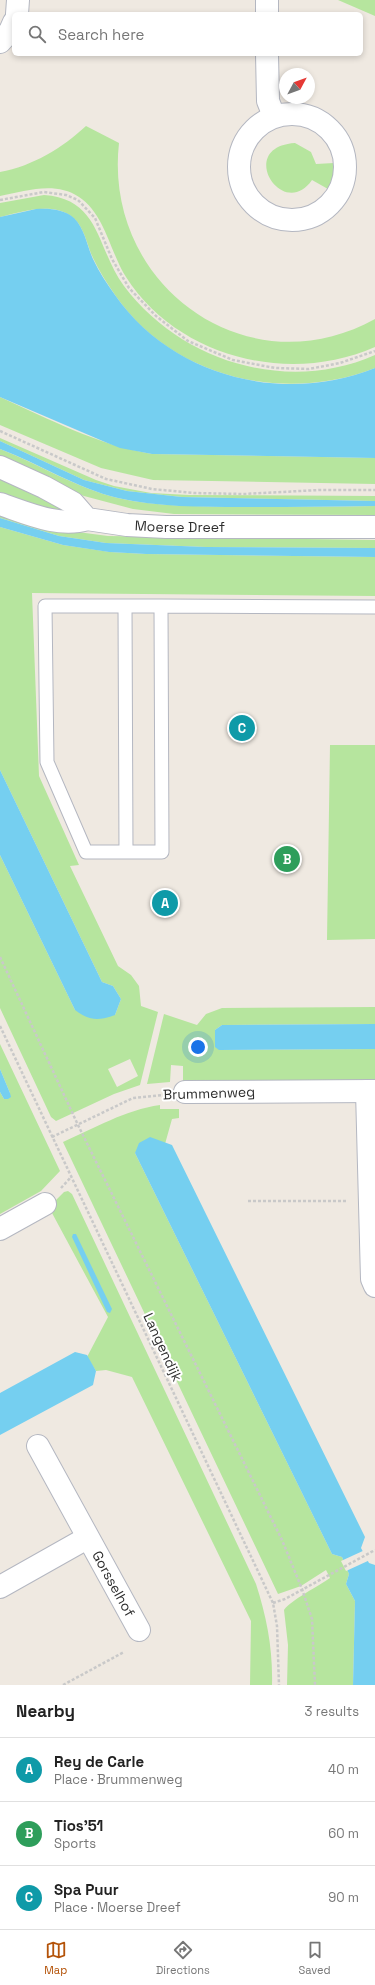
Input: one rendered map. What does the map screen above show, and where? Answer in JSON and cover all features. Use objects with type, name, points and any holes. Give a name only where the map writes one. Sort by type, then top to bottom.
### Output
[{"type":"street","points":[[17,12],[18,0]]},
{"type":"street","points":[[267,0],[267,12]]},
{"type":"street","points":[[0,42],[12,26]]},
{"type":"street","points":[[268,56],[268,101],[274,116]]},
{"type":"street","points":[[303,114],[316,119],[328,127],[337,138],[343,151],[345,172],[340,192],[326,208],[309,218],[295,221],[281,220],[268,215],[257,207],[248,197],[242,184],[239,164],[244,144],[252,132],[262,123],[274,116],[303,114]]},
{"type":"street","points":[[0,467],[44,487],[73,503],[87,519]]},
{"type":"street","name":"Moerse Dreef","points":[[0,504],[61,521],[76,522],[87,519],[127,525],[166,527],[375,527]]},
{"type":"street","points":[[371,1091],[370,1201],[372,1279],[375,1286]]},
{"type":"street","name":"Brummenweg","points":[[185,1092],[371,1091]]},
{"type":"street","points":[[0,1229],[45,1204]]},
{"type":"street","name":"Gorsselhof","points":[[38,1446],[87,1538],[139,1630]]},
{"type":"street","name":"Gorsselhof","points":[[0,1587],[87,1538]]},
{"type":"lane","points":[[161,606],[162,852],[86,852],[47,762],[45,606],[161,606],[375,607]]},
{"type":"lane","points":[[125,606],[126,852]]},
{"type":"path","points":[[0,200],[44,192],[66,194],[78,200],[95,218],[112,259],[129,288],[156,316],[188,341],[233,360],[275,368],[309,368],[340,363],[375,351]]},
{"type":"path","points":[[0,431],[106,479],[152,489],[194,493],[244,494],[319,490],[375,490]]},
{"type":"path","points":[[0,957],[78,1124],[282,1540],[302,1589],[312,1619],[315,1685]]},
{"type":"path","name":"Langendijk","points":[[0,1026],[273,1603],[277,1626],[279,1685]]},
{"type":"path","name":"Brummenweg","points":[[52,1136],[133,1098],[185,1092]]},
{"type":"path","points":[[248,1201],[370,1201]]},
{"type":"path","points":[[273,1603],[375,1550]]},
{"type":"path","points":[[63,1685],[124,1652]]},
{"type":"green space","points":[[338,0],[375,0],[375,16]]},
{"type":"green space","points":[[86,126],[119,143],[120,194],[134,240],[159,280],[193,311],[234,332],[279,341],[327,338],[375,319],[375,347],[342,358],[307,363],[272,363],[238,357],[205,345],[175,327],[148,305],[120,267],[101,223],[95,213],[88,204],[79,197],[70,192],[50,188],[0,196],[0,172],[35,161],[57,149]]},
{"type":"green space","points":[[295,143],[311,152],[316,164],[334,163],[333,176],[328,189],[312,180],[300,191],[289,192],[278,188],[270,179],[266,168],[268,156],[277,147]]},
{"type":"green space","points":[[44,195],[63,198],[77,206],[87,216],[95,228],[115,271],[124,286],[148,312],[175,334],[205,352],[238,364],[272,370],[307,371],[341,366],[375,355],[375,368],[340,379],[304,383],[268,383],[232,376],[198,364],[167,346],[139,323],[115,295],[106,281],[93,258],[82,230],[71,216],[54,210],[36,209],[0,217],[0,203]]},
{"type":"green space","points":[[0,397],[93,438],[132,450],[152,454],[375,458],[375,484],[153,480],[101,468],[0,425]]},
{"type":"green space","points":[[0,438],[96,480],[114,486],[151,493],[189,495],[375,496],[375,501],[182,497],[127,491],[84,480],[0,441]]},
{"type":"green space","points":[[0,449],[102,494],[132,501],[178,506],[375,506],[375,515],[174,514],[133,509],[84,496],[0,458]]},
{"type":"green space","points":[[0,476],[62,506],[63,513],[32,505],[0,492]]},
{"type":"green space","points":[[0,511],[70,531],[108,536],[375,540],[375,548],[206,547],[106,543],[59,536],[0,518]]},
{"type":"green space","points":[[0,527],[63,545],[110,552],[146,554],[375,557],[375,596],[32,593],[39,776],[79,865],[70,866],[118,966],[131,975],[139,986],[141,1006],[158,1012],[140,1085],[114,1094],[56,1121],[51,1117],[0,1008],[0,855],[75,1010],[115,1015],[121,999],[113,986],[102,982],[0,770]],"holes":[[[130,1059],[138,1076],[117,1087],[108,1069]]]},
{"type":"green space","points":[[330,745],[375,745],[375,939],[327,940]]},
{"type":"green space","points":[[375,1007],[375,1024],[222,1025],[215,1030],[216,1046],[220,1050],[375,1049],[375,1080],[183,1082],[183,1066],[171,1065],[170,1082],[147,1084],[164,1014],[197,1025],[206,1014],[222,1008]]},
{"type":"green space","points":[[0,1044],[60,1171],[41,1191],[0,1214],[0,1092],[4,1099],[10,1093],[0,1069]]},
{"type":"green space","points":[[160,1105],[160,1109],[179,1109],[179,1118],[172,1119],[165,1144],[150,1139],[135,1153],[332,1554],[342,1557],[349,1574],[346,1584],[355,1601],[353,1685],[287,1685],[288,1645],[284,1610],[299,1598],[330,1578],[326,1570],[301,1586],[278,1594],[63,1142],[122,1115],[147,1107]]},
{"type":"green space","points":[[68,1191],[72,1194],[256,1584],[268,1634],[272,1685],[250,1685],[251,1621],[132,1377],[106,1370],[96,1371],[87,1357],[108,1317],[52,1213],[51,1205],[64,1192]]},
{"type":"water","points":[[36,209],[56,210],[66,213],[74,218],[81,227],[98,269],[115,295],[139,323],[167,346],[198,364],[232,376],[268,383],[304,384],[340,379],[375,368],[375,458],[152,454],[120,448],[0,397],[0,217]]},
{"type":"water","points":[[0,441],[84,480],[127,491],[182,497],[375,501],[375,506],[210,507],[164,505],[133,501],[103,494],[73,482],[0,449]]},
{"type":"water","points":[[0,518],[59,536],[106,543],[206,547],[375,548],[375,557],[146,554],[109,552],[63,545],[0,527]]},
{"type":"water","points":[[0,770],[102,982],[113,986],[121,999],[115,1015],[94,1019],[80,1014],[75,1010],[0,855]]},
{"type":"water","points":[[375,1024],[375,1049],[219,1050],[215,1047],[215,1030],[222,1025]]},
{"type":"water","points":[[0,1069],[10,1093],[11,1097],[8,1099],[4,1099],[0,1092]]},
{"type":"water","points":[[150,1137],[172,1145],[365,1537],[361,1548],[369,1563],[375,1565],[375,1685],[353,1685],[355,1601],[346,1584],[349,1574],[342,1557],[332,1554],[135,1153],[139,1143]]},
{"type":"water","points":[[73,1234],[76,1234],[112,1309],[110,1313],[107,1312],[72,1237]]},
{"type":"water","points":[[75,1352],[87,1355],[96,1371],[93,1385],[0,1435],[0,1393]]},
{"type":"pier","points":[[365,1550],[370,1560],[346,1571],[341,1561]]},
{"type":"place","name":"Spa Puur","points":[[242,728]]},
{"type":"place","name":"Tios'51","points":[[287,859]]},
{"type":"place","name":"Rey de Carle","points":[[165,903]]}]
